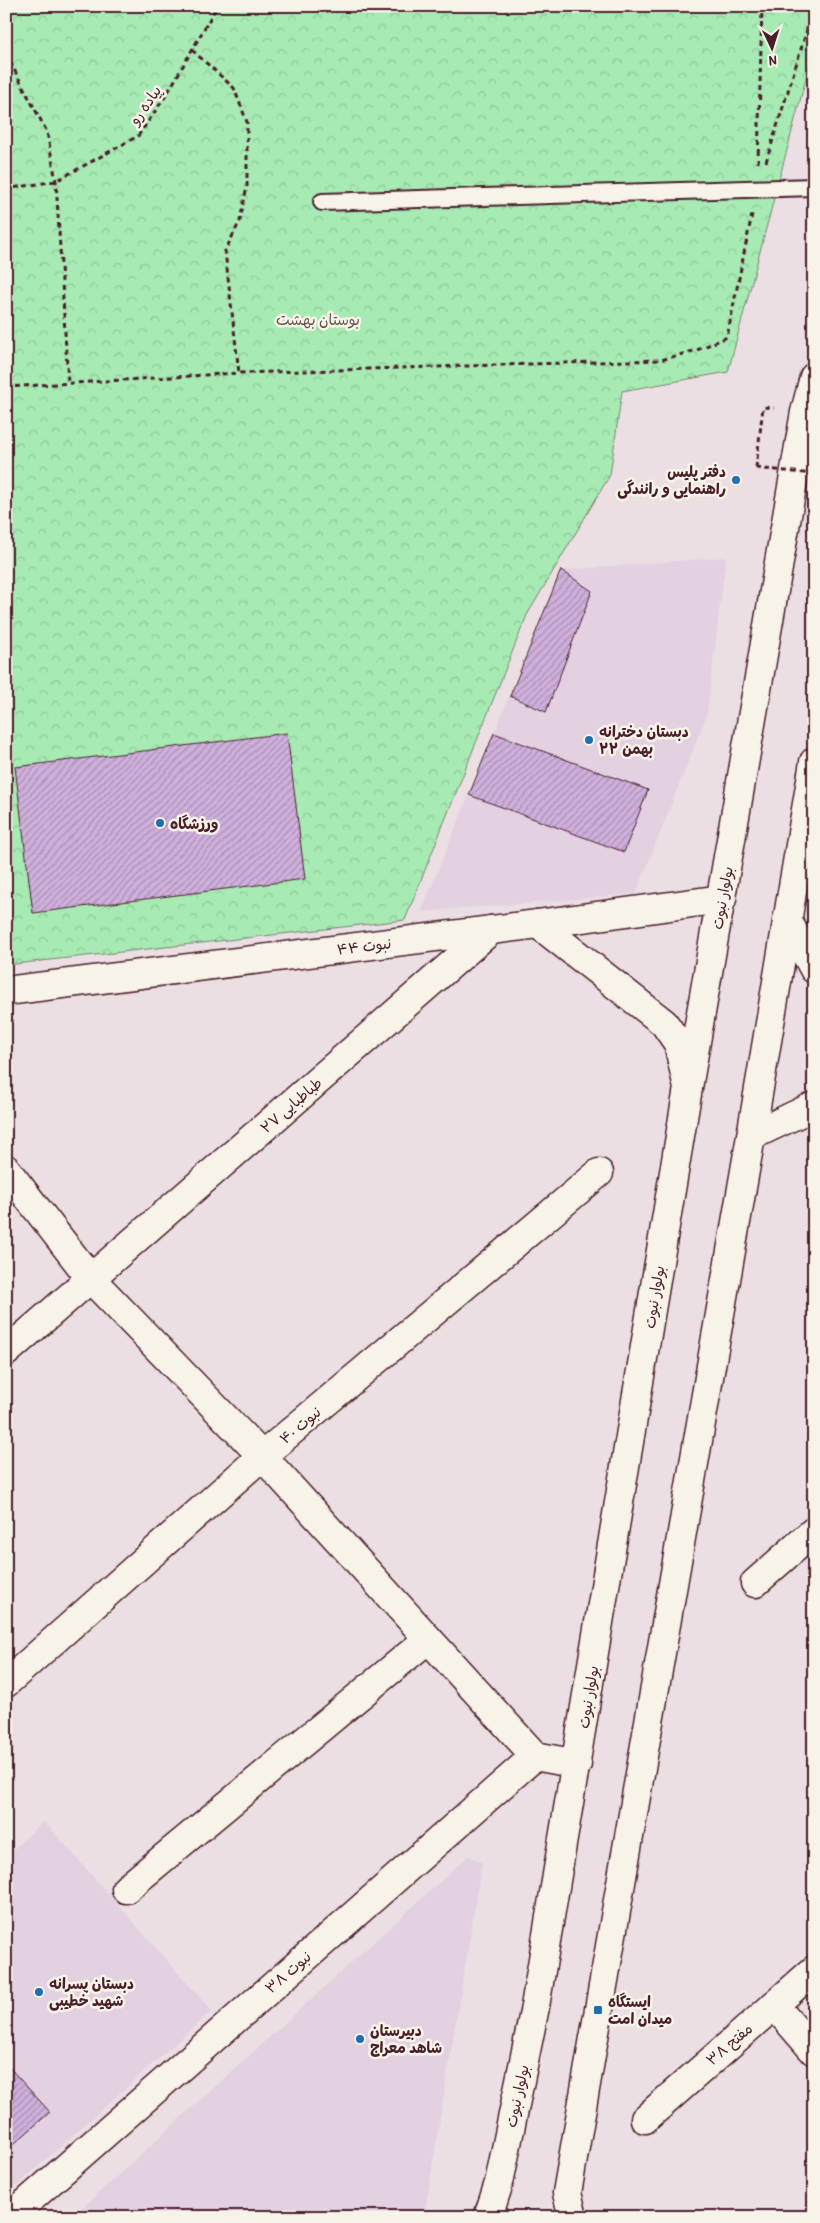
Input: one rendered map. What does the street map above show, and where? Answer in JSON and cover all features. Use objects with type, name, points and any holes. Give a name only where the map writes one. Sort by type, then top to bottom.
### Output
[{"type":"street","name":"بولوار نبوت","points":[[488,2217],[499,2183],[535,2007],[577,1764],[688,1088],[804,421],[814,377]]},
{"type":"street","points":[[573,2217],[567,2192],[751,1136],[814,762]]},
{"type":"street","name":"نبوت ۴۴","points":[[6,991],[722,899]]},
{"type":"street","points":[[787,920],[814,969]]},
{"type":"street","points":[[538,924],[664,1024],[678,1043],[688,1088]]},
{"type":"street","name":"طباطبایی ۲۷","points":[[6,1352],[490,930]]},
{"type":"street","points":[[751,1136],[814,1106]]},
{"type":"street","points":[[6,1169],[91,1279],[262,1456],[535,1756],[577,1764]]},
{"type":"street","name":"نبوت ۴۰","points":[[6,1683],[262,1456],[599,1173]]},
{"type":"street","points":[[754,1583],[814,1531]]},
{"type":"street","points":[[126,1889],[428,1639]]},
{"type":"street","name":"نبوت ۳۸","points":[[10,2217],[535,1756]]},
{"type":"street","name":"مفتح ۳۸","points":[[645,2119],[814,1970]]},
{"type":"street","points":[[774,2005],[814,2051]]},
{"type":"lane","points":[[322,202],[814,187]]},
{"type":"path","name":"پیاده رو","points":[[6,189],[56,181],[138,136],[167,94],[217,6]]},
{"type":"path","points":[[757,188],[762,6]]},
{"type":"path","points":[[6,387],[239,373],[661,360],[697,350],[727,337],[757,188],[814,7]]},
{"type":"path","points":[[192,50],[234,88],[247,122],[247,186],[240,221],[225,251],[230,314],[239,373]]},
{"type":"path","points":[[6,54],[47,132],[56,181],[68,383]]},
{"type":"path","points":[[763,407],[756,468],[814,474]]},
{"type":"shaded area","points":[[726,557],[707,714],[636,894],[421,912],[561,570]]},
{"type":"shaded area","points":[[44,1821],[212,2011],[15,2187],[6,2187],[6,1856]]},
{"type":"shaded area","name":"دبیرستان شاهد معراج","points":[[468,1856],[482,1862],[424,2217],[72,2217]]},
{"type":"green space","name":"بوستان بهشت","points":[[6,6],[814,6],[814,48],[728,372],[622,391],[610,475],[527,615],[405,920],[6,965]]},
{"type":"building","points":[[561,570],[592,591],[546,712],[510,696]]},
{"type":"building","name":"ورزشگاه","points":[[287,733],[305,879],[33,913],[15,767]]},
{"type":"building","points":[[494,733],[648,790],[624,852],[469,795]]},
{"type":"building","points":[[6,2064],[50,2112],[6,2151]]},
{"type":"place","name":"دفتر پلیس راهنمایی و رانندگی","points":[[736,480]]},
{"type":"place","name":"دبستان دخترانه ۲۲ بهمن","points":[[589,740]]},
{"type":"place","name":"ورزشگاه","points":[[160,823]]},
{"type":"place","name":"دبستان پسرانه شهید خطیبی","points":[[39,1992]]},
{"type":"place","name":"ایستگاه میدان امت","points":[[598,2010]]},
{"type":"place","name":"دبیرستان شاهد معراج","points":[[360,2039]]}]
